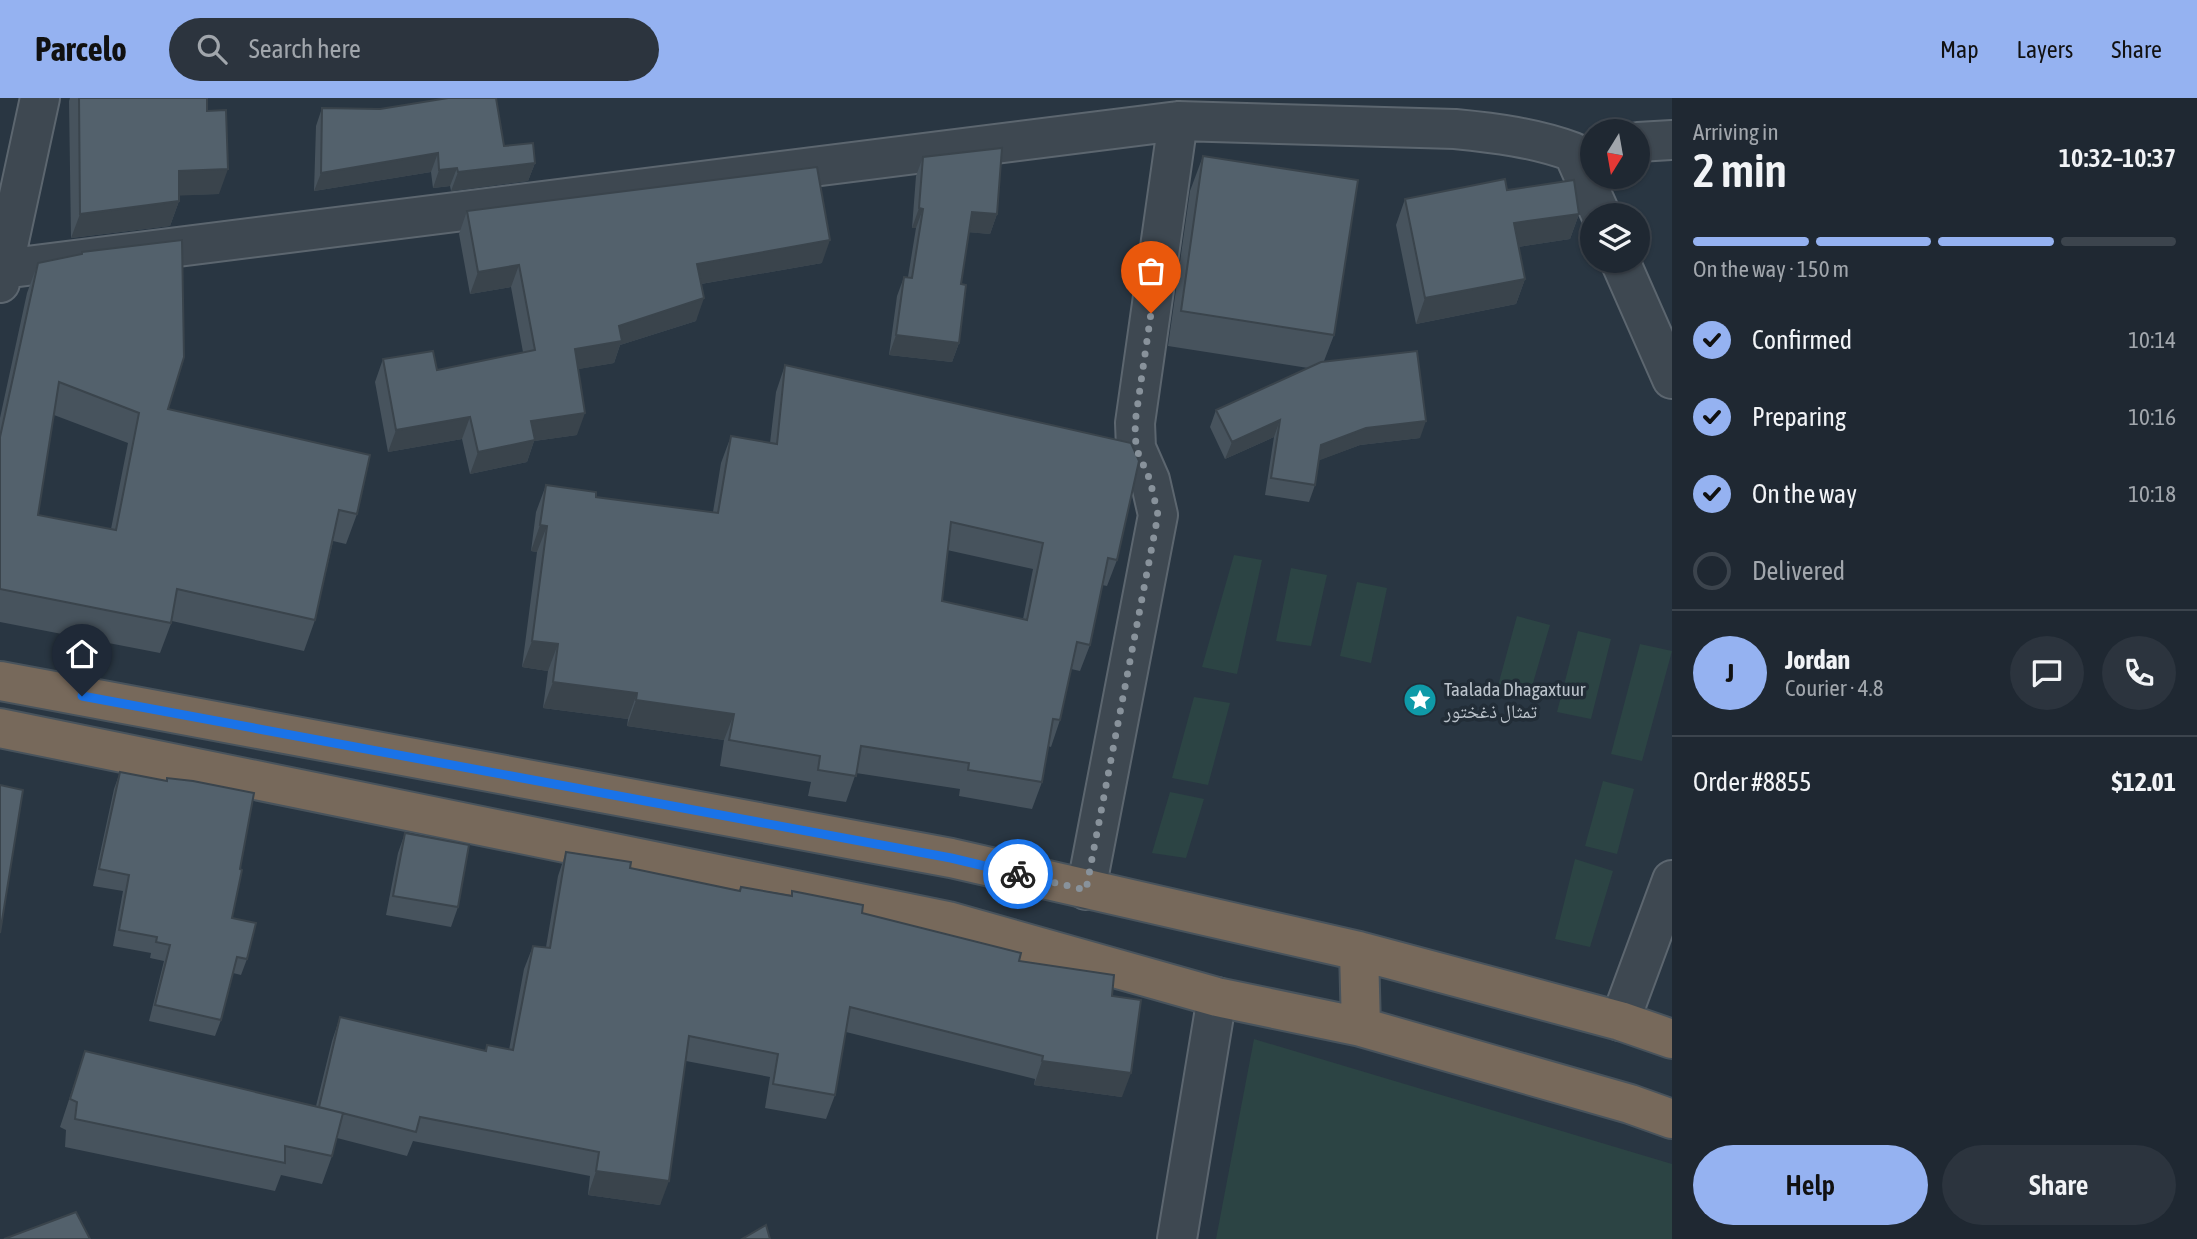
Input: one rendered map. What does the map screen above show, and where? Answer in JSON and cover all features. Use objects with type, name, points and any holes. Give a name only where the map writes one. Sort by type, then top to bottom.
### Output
[{"type":"highway","points":[[0,681],[951,858],[1359,951],[1620,1021],[1672,1039]]},
{"type":"highway","points":[[0,728],[948,921],[1217,997],[1361,1027],[1630,1104],[1672,1119]]},
{"type":"highway","points":[[1359,951],[1361,1027]]},
{"type":"street","points":[[40,98],[2,276],[1178,121],[1455,129],[1498,133],[1580,149]]},
{"type":"street","points":[[1086,890],[1158,515],[1150,480],[1136,448],[1135,423],[1178,121]]},
{"type":"street","points":[[1650,141],[1672,140]]},
{"type":"street","points":[[1625,273],[1672,379]]},
{"type":"street","points":[[1620,1021],[1672,880]]},
{"type":"street","points":[[1177,1239],[1217,997]]},
{"type":"green space","points":[[1234,555],[1262,560],[1237,674],[1202,667]]},
{"type":"green space","points":[[1291,568],[1327,575],[1311,646],[1276,641]]},
{"type":"green space","points":[[1357,582],[1387,588],[1371,663],[1340,656]]},
{"type":"green space","points":[[1517,616],[1550,625],[1528,700],[1496,693]]},
{"type":"green space","points":[[1578,631],[1611,639],[1591,719],[1557,712]]},
{"type":"green space","points":[[1640,644],[1672,651],[1642,761],[1611,754]]},
{"type":"green space","points":[[1194,697],[1230,703],[1208,785],[1172,778]]},
{"type":"green space","points":[[1603,781],[1634,789],[1617,854],[1585,846]]},
{"type":"green space","points":[[1170,792],[1204,799],[1186,858],[1152,853]]},
{"type":"green space","points":[[1575,859],[1613,871],[1590,947],[1555,939]]},
{"type":"green space","points":[[1254,1039],[1672,1164],[1672,1239],[1216,1239]]},
{"type":"building","points":[[79,98],[207,98],[207,111],[226,110],[228,169],[179,171],[179,201],[80,214]]},
{"type":"building","points":[[448,98],[496,98],[504,146],[533,143],[535,163],[458,172],[457,168],[439,170],[438,153],[321,173],[322,108],[380,109]]},
{"type":"building","points":[[1002,148],[997,214],[972,212],[961,284],[966,285],[959,343],[896,335],[904,277],[912,278],[923,209],[919,208],[923,157]]},
{"type":"building","points":[[1203,156],[1358,180],[1334,335],[1181,311]]},
{"type":"building","points":[[817,167],[830,240],[697,264],[704,298],[619,326],[622,341],[575,349],[585,413],[531,421],[535,440],[478,452],[470,417],[396,430],[383,359],[433,351],[437,370],[535,350],[519,265],[478,272],[467,211]]},
{"type":"building","points":[[1505,179],[1507,190],[1574,180],[1579,214],[1514,223],[1525,279],[1425,298],[1405,199]]},
{"type":"building","points":[[182,240],[184,357],[168,409],[370,455],[357,514],[339,510],[315,620],[177,589],[171,623],[0,589],[0,437],[38,263],[82,252]],"holes":[[[59,382],[139,413],[116,530],[38,515]]]},
{"type":"building","points":[[1417,351],[1426,421],[1366,428],[1321,445],[1315,485],[1271,478],[1280,420],[1232,442],[1216,410],[1321,362]]},
{"type":"building","points":[[785,365],[1131,443],[1139,461],[1117,560],[1108,558],[1090,645],[1077,642],[1060,720],[1053,719],[1042,782],[968,770],[969,763],[861,746],[856,776],[818,770],[820,756],[729,740],[734,714],[636,700],[637,693],[553,682],[558,644],[532,641],[547,526],[540,525],[546,485],[596,492],[596,497],[718,513],[731,436],[777,444]],"holes":[[[951,522],[1043,543],[1027,620],[942,601]]]},
{"type":"building","points":[[120,772],[167,781],[167,778],[193,781],[254,793],[232,918],[256,923],[247,959],[237,957],[221,1020],[155,1005],[170,945],[156,942],[157,937],[119,930],[129,875],[99,869]]},
{"type":"building","points":[[0,785],[23,790],[0,933]]},
{"type":"building","points":[[405,833],[469,845],[458,907],[393,896]]},
{"type":"building","points":[[566,852],[631,862],[630,868],[740,891],[741,887],[792,896],[792,891],[863,905],[862,913],[1021,953],[1019,961],[1114,975],[1112,996],[1141,1000],[1131,1073],[1042,1061],[1043,1056],[850,1007],[835,1095],[773,1084],[778,1054],[689,1036],[669,1181],[596,1171],[599,1152],[420,1117],[416,1132],[319,1107],[340,1017],[486,1051],[487,1045],[513,1050],[533,946],[550,948]]},
{"type":"building","points":[[85,1051],[343,1113],[332,1156],[285,1146],[285,1163],[75,1119],[77,1102],[70,1099]]},
{"type":"building","points":[[76,1212],[90,1239],[4,1239]]},
{"type":"building","points":[[766,1225],[770,1239],[742,1239]]},
{"type":"way so far","points":[[1018,874],[1086,890],[1158,515],[1150,480],[1136,448],[1135,423],[1151,313]]},
{"type":"place","name":"Taalada Dhagaxtuur تمثال ذغختور","points":[[1420,700]]},
{"type":"route","points":[[82,696],[951,858],[1018,874]]}]
